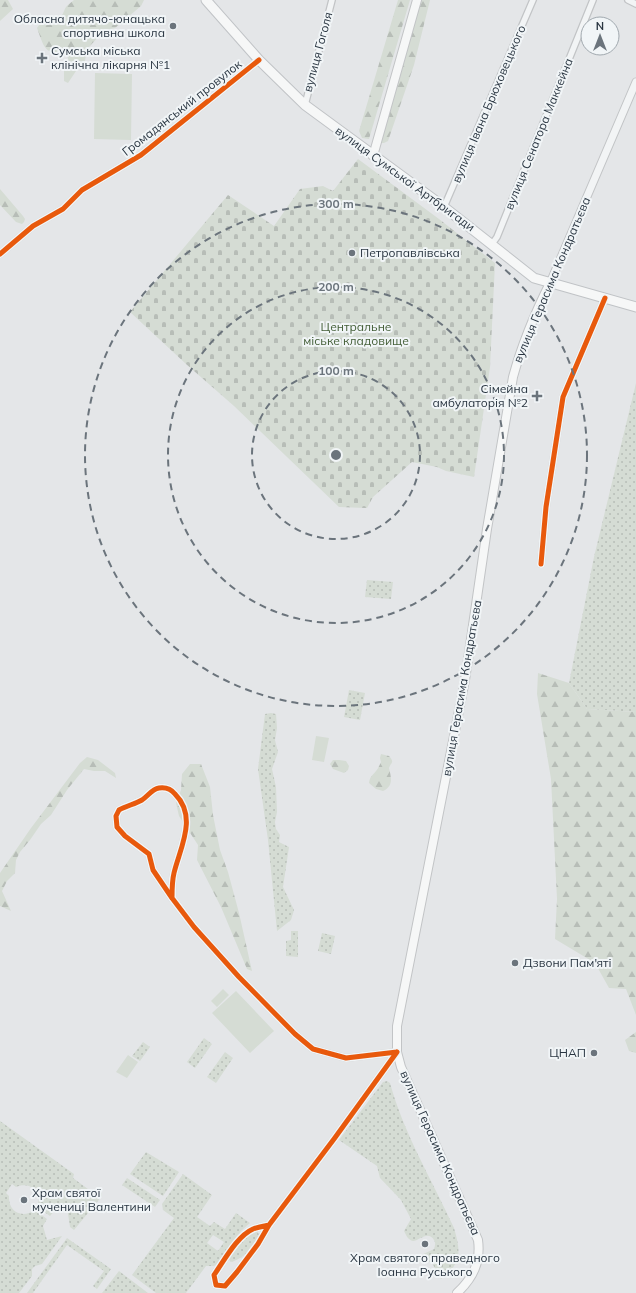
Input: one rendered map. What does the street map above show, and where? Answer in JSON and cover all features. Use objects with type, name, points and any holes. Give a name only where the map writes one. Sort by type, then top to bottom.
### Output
[{"type":"main road","name":"вулиця Сумської Артбригади","points":[[206,0],[259,60],[305,105],[444,207],[534,278],[636,307]]},
{"type":"main road","points":[[373,156],[417,0]]},
{"type":"main road","name":"вулиця Герасима Кондратьєва","points":[[457,1293],[471,1277],[477,1263],[480,1252],[478,1240],[401,1067],[396,1052],[397,1026],[465,680],[487,529],[513,376],[539,306],[550,283]]},
{"type":"street","name":"вулиця Гоголя","points":[[305,105],[332,0]]},
{"type":"street","name":"вулиця Івана Брюховецького","points":[[444,207],[533,0]]},
{"type":"street","name":"вулиця Сенатора Маккейна","points":[[492,244],[497,237],[593,0]]},
{"type":"street","points":[[628,0],[636,4]]},
{"type":"street","name":"Громадянський провулок","points":[[0,254],[33,226],[63,209],[82,190],[141,155],[259,60]]},
{"type":"street","name":"вулиця Герасима Кондратьєва","points":[[550,283],[636,82]]},
{"type":"street","points":[[541,564],[546,507],[563,397],[605,298]]},
{"type":"street","points":[[172,898],[173,875],[186,834],[186,822],[184,807],[179,798],[170,789],[160,788],[154,790],[141,800],[119,810],[116,821],[117,827],[121,832],[149,854],[153,870],[172,898],[194,927],[239,978],[295,1034],[313,1049],[346,1058],[396,1052]]},
{"type":"street","points":[[269,1225],[253,1229],[238,1240],[214,1275],[216,1285],[225,1286],[258,1244],[269,1225],[334,1139],[396,1052]]},
{"type":"green space","points":[[0,0],[8,0],[13,9],[0,21]]},
{"type":"green space","points":[[74,0],[144,0],[141,6],[115,28],[105,30],[87,49],[85,61],[78,68],[68,83],[64,81],[64,70],[68,58],[66,55],[49,51],[43,45],[37,28],[44,21],[55,21],[59,19],[67,6]]},
{"type":"green space","points":[[398,0],[410,0],[369,139],[362,138],[359,131]]},
{"type":"green space","points":[[420,0],[430,0],[414,65],[388,141],[381,143],[380,140]]},
{"type":"green space","points":[[95,73],[132,74],[131,140],[94,139]]},
{"type":"green space","name":"Центральне міське кладовище","points":[[358,159],[495,263],[490,367],[474,477],[412,462],[373,497],[367,508],[339,507],[234,406],[130,312],[228,195],[274,226],[300,189],[323,186],[333,191]]},
{"type":"green space","points":[[0,189],[25,219],[22,224],[16,222],[0,205]]},
{"type":"green space","points":[[636,383],[636,712],[587,709],[569,683],[594,557]]},
{"type":"green space","points":[[367,580],[393,582],[391,599],[365,597]]},
{"type":"green space","points":[[538,673],[569,683],[587,709],[636,712],[636,1015],[626,989],[609,988],[595,963],[555,939],[557,899],[551,779],[537,694]]},
{"type":"green space","points":[[349,690],[365,693],[360,720],[344,717]]},
{"type":"green space","points":[[265,714],[276,714],[277,728],[275,740],[278,752],[272,769],[276,787],[277,812],[275,822],[276,829],[280,835],[279,842],[289,847],[283,887],[294,910],[291,920],[277,931],[268,840],[258,769]]},
{"type":"green space","points":[[316,736],[329,738],[324,762],[312,760]]},
{"type":"green space","points":[[381,754],[389,756],[392,761],[389,768],[391,781],[389,787],[383,791],[376,789],[369,783],[371,777],[381,762]]},
{"type":"green space","points":[[87,757],[98,760],[115,773],[116,778],[105,771],[84,769],[67,790],[51,815],[41,824],[20,852],[16,860],[15,873],[7,881],[2,891],[11,911],[0,906],[0,873],[31,828],[80,763]]},
{"type":"green space","points":[[333,760],[346,761],[349,766],[348,770],[344,773],[333,769],[330,764]]},
{"type":"green space","points":[[190,764],[201,764],[210,787],[213,815],[220,850],[228,872],[239,913],[252,971],[247,969],[221,907],[197,860],[198,845],[179,816],[176,803],[181,790],[182,774]]},
{"type":"green space","points":[[291,931],[298,931],[298,957],[286,956],[286,941],[291,940]]},
{"type":"green space","points":[[322,933],[335,936],[331,954],[318,951]]},
{"type":"green space","points":[[223,989],[229,995],[217,1007],[211,1001]]},
{"type":"green space","points":[[236,991],[274,1031],[250,1053],[212,1013]]},
{"type":"green space","points":[[636,1032],[636,1053],[629,1051],[625,1040]]},
{"type":"green space","points":[[204,1038],[212,1044],[195,1068],[187,1062]]},
{"type":"green space","points":[[143,1042],[150,1047],[140,1061],[132,1056]]},
{"type":"green space","points":[[225,1052],[233,1058],[216,1083],[207,1077]]},
{"type":"green space","points":[[128,1055],[138,1062],[127,1078],[116,1072]]},
{"type":"green space","points":[[387,1081],[390,1083],[403,1120],[419,1157],[454,1228],[458,1244],[458,1256],[453,1268],[441,1279],[432,1263],[427,1260],[420,1261],[417,1257],[434,1249],[435,1243],[432,1237],[426,1236],[413,1241],[406,1236],[404,1231],[411,1219],[401,1200],[380,1178],[377,1166],[339,1140],[383,1082]]},
{"type":"green space","points":[[0,1121],[74,1174],[73,1178],[92,1192],[95,1189],[102,1193],[102,1196],[74,1230],[70,1227],[67,1207],[56,1209],[50,1216],[37,1207],[38,1197],[37,1192],[34,1189],[26,1185],[16,1187],[12,1184],[6,1193],[9,1196],[9,1202],[13,1210],[21,1214],[25,1214],[35,1210],[47,1219],[43,1226],[47,1240],[62,1236],[42,1264],[35,1266],[32,1269],[32,1276],[19,1293],[0,1293]]},
{"type":"green space","points":[[146,1152],[179,1172],[163,1196],[130,1174]]},
{"type":"green space","points":[[183,1174],[212,1195],[197,1217],[210,1226],[214,1222],[225,1229],[236,1213],[250,1223],[241,1231],[217,1264],[214,1266],[206,1266],[186,1293],[156,1293],[132,1275],[174,1218],[163,1210],[162,1204]],"holes":[[[213,1235],[224,1242],[218,1251],[207,1243]]]},
{"type":"green space","points":[[127,1178],[160,1200],[155,1207],[122,1185]]},
{"type":"green space","points":[[255,1231],[258,1232],[259,1235],[248,1252],[232,1262],[230,1261],[229,1259],[244,1238]]},
{"type":"green space","points":[[67,1238],[111,1269],[97,1289],[93,1286],[104,1271],[67,1245],[33,1293],[27,1293]]},
{"type":"green space","points":[[119,1271],[148,1293],[102,1293]]},
{"type":"cycle path","points":[[0,254],[33,226],[63,209],[82,190],[141,155],[259,60]]},
{"type":"cycle path","points":[[541,564],[546,507],[563,397],[605,298]]},
{"type":"cycle path","points":[[172,898],[173,876],[185,833],[185,813],[182,803],[173,792],[166,788],[159,788],[152,791],[142,800],[119,810],[116,816],[117,827],[125,836],[149,854],[153,870],[172,898],[194,927],[239,977],[295,1034],[313,1049],[346,1058],[397,1052]]},
{"type":"cycle path","points":[[269,1225],[247,1232],[236,1243],[214,1275],[216,1285],[225,1286],[237,1272],[258,1244],[269,1225],[397,1052]]},
{"type":"place","name":"Обласна дитячо-юнацька спортивна школа","points":[[173,26]]},
{"type":"place","name":"Сумська міська клінічна лікарня №1","points":[[42,58]]},
{"type":"place","name":"Петропавлівська","points":[[352,253]]},
{"type":"place","name":"Сімейна амбулаторія №2","points":[[537,396]]},
{"type":"place","name":"Дзвони Пам'яті","points":[[515,963]]},
{"type":"place","name":"ЦНАП","points":[[594,1053]]},
{"type":"place","name":"Храм святої мучениці Валентини","points":[[24,1200]]},
{"type":"place","name":"Храм святого праведного Іоанна Руського","points":[[425,1244]]}]
